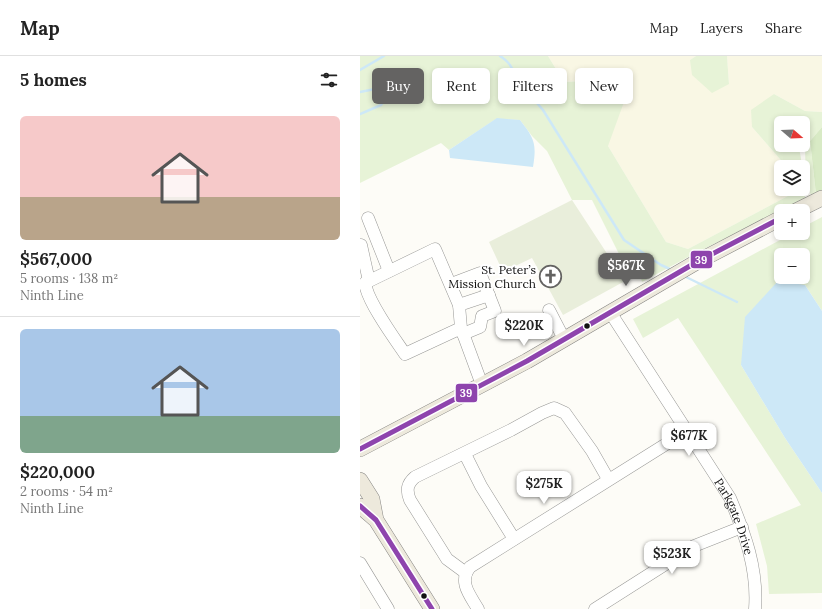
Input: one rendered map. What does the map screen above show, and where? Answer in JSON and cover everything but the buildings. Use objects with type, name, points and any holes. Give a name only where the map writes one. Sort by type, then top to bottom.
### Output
[{"type":"main road","points":[[810,204],[822,198]]},
{"type":"main road","points":[[360,449],[482,385],[695,263],[774,222]]},
{"type":"main road","points":[[360,480],[372,499],[376,520]]},
{"type":"main road","points":[[360,506],[376,520],[432,609]]},
{"type":"street","points":[[368,218],[389,271]]},
{"type":"street","points":[[361,245],[368,281]]},
{"type":"street","points":[[451,284],[480,273],[495,311],[482,316],[480,327],[462,331],[405,354],[384,323],[366,290],[365,283],[435,249],[459,305],[462,331],[482,385]]},
{"type":"street","points":[[459,305],[489,295]]},
{"type":"street","points":[[549,310],[564,339]]},
{"type":"street","name":"Parkgate Drive","points":[[610,312],[730,498],[742,527],[752,559],[755,580],[755,609]]},
{"type":"street","points":[[466,573],[447,559],[407,493],[407,487],[415,477],[465,454],[551,408],[558,409],[565,413],[592,451],[608,479]]},
{"type":"street","points":[[478,609],[467,590],[465,581],[466,573],[470,567],[687,430]]},
{"type":"street","points":[[465,454],[481,486],[514,539]]},
{"type":"street","points":[[594,609],[694,546],[742,527]]},
{"type":"street","points":[[360,563],[388,609]]},
{"type":"shaded area","points":[[548,56],[696,56],[690,60],[729,83],[727,56],[822,56],[822,112],[805,111],[774,94],[752,127],[781,160],[774,160],[774,196],[788,196],[688,249],[666,242],[608,146],[607,104],[633,104],[633,68],[575,68],[575,81],[567,82],[567,68],[555,68]]},
{"type":"green space","points":[[360,56],[548,56],[555,68],[498,68],[498,104],[567,104],[567,82],[575,81],[575,104],[623,104],[608,146],[666,242],[688,249],[788,196],[805,196],[806,198],[794,204],[774,204],[774,214],[642,282],[638,267],[633,259],[621,258],[592,200],[572,200],[547,151],[532,136],[520,120],[496,119],[449,150],[441,143],[360,183]]},
{"type":"green space","points":[[696,56],[727,56],[729,84],[712,93],[692,75],[690,60]]},
{"type":"green space","points":[[774,94],[805,111],[822,112],[822,127],[810,141],[810,116],[774,116],[774,152],[800,152],[801,160],[781,160],[752,127],[751,110]]},
{"type":"green space","points":[[822,127],[822,191],[816,194],[810,141]]},
{"type":"green space","points":[[810,141],[816,194],[811,195],[810,193],[810,160],[805,160],[805,152],[810,152]]},
{"type":"green space","points":[[572,200],[625,281],[563,315],[532,258],[503,272],[489,242]]},
{"type":"green space","points":[[822,217],[822,311],[805,285],[741,365],[785,438],[822,493],[822,593],[769,594],[767,566],[756,524],[801,505],[678,318],[643,338],[633,319],[780,240],[810,240],[810,223]]},
{"type":"water","points":[[497,118],[520,120],[525,126],[531,136],[534,146],[535,152],[533,167],[450,158],[449,150]]},
{"type":"water","points":[[775,284],[805,285],[822,311],[822,493],[785,438],[741,365],[745,317]]},
{"type":"waterway","points":[[360,70],[384,56]]},
{"type":"waterway","points":[[500,56],[511,66],[515,87],[530,95],[543,110],[624,240],[661,265],[672,270]]},
{"type":"waterway","points":[[360,92],[380,88],[386,92],[386,99],[381,105],[360,114]]},
{"type":"waterway","points":[[684,276],[737,302]]},
{"type":"transit line","name":"39","points":[[360,449],[527,361],[695,263],[774,222]]},
{"type":"transit line","name":"39","points":[[360,506],[376,520],[432,609]]},
{"type":"place","name":"St. Peter’s Mission Church","points":[[551,276]]}]
